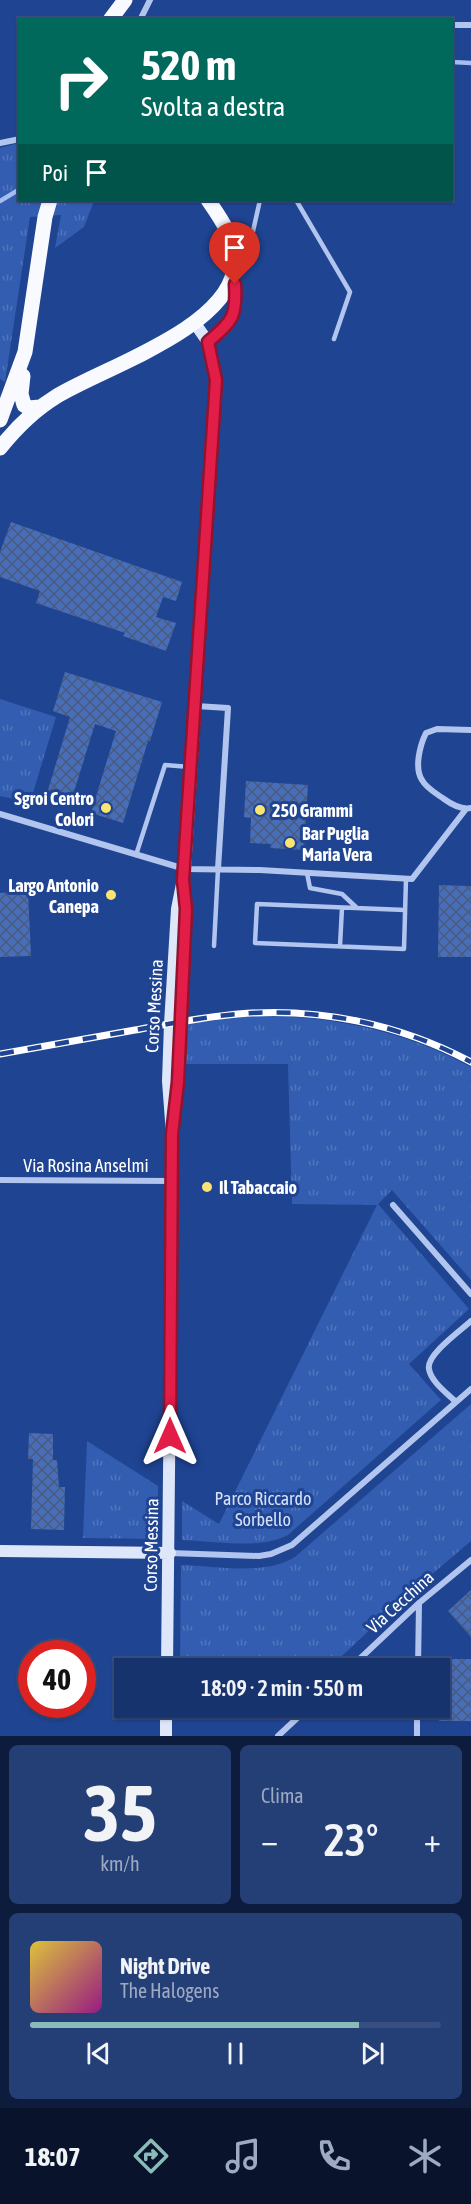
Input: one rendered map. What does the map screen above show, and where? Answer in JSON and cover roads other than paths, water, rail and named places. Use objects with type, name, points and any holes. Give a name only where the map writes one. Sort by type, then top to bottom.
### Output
[{"type":"main road","points":[[112,18],[125,0]]},
{"type":"main road","points":[[125,18],[132,0]]},
{"type":"main road","points":[[40,407],[29,408],[21,400],[25,352],[45,217],[50,201]]},
{"type":"main road","points":[[0,448],[40,407],[58,395],[150,351],[194,321],[220,298],[227,288],[234,268],[233,246],[224,223],[209,201]]},
{"type":"main road","points":[[0,420],[25,352]]},
{"type":"street","points":[[141,18],[150,0]]},
{"type":"street","points":[[453,24],[471,25]]},
{"type":"street","points":[[0,143],[18,139]]},
{"type":"street","points":[[194,321],[208,342],[231,322],[236,299],[234,268]]},
{"type":"street","name":"Corso Messina","points":[[167,1658],[172,1181],[172,1134],[168,1081],[177,909],[184,875],[192,767],[216,380],[208,342]]},
{"type":"street","points":[[196,706],[228,708],[218,869]]},
{"type":"street","points":[[0,814],[136,855],[184,875],[218,869],[412,879],[468,808],[448,802],[421,780],[419,766],[421,744],[426,733],[437,729],[471,730]]},
{"type":"street","name":"Via Rosina Anselmi","points":[[0,1180],[172,1181]]},
{"type":"street","points":[[393,1205],[471,1294]]},
{"type":"street","points":[[456,1402],[431,1375],[430,1358],[471,1321]]},
{"type":"street","points":[[0,1551],[170,1552],[259,1556],[272,1554],[292,1545],[471,1389]]},
{"type":"street","name":"Via Cecchina","points":[[361,1658],[419,1603],[471,1560]]},
{"type":"street","points":[[418,1658],[419,1603]]},
{"type":"street","points":[[166,1718],[166,1736]]},
{"type":"street","points":[[278,1736],[297,1718]]},
{"type":"street","points":[[417,1718],[417,1736]]},
{"type":"lane","points":[[233,246],[251,240],[260,201]]},
{"type":"lane","points":[[297,201],[350,292],[334,339]]},
{"type":"lane","points":[[136,855],[165,765],[192,767]]},
{"type":"lane","points":[[214,946],[218,869]]},
{"type":"lane","points":[[307,873],[309,888],[342,894],[357,908]]},
{"type":"lane","points":[[405,910],[257,904],[255,943],[404,949],[406,879]]},
{"type":"lane","points":[[340,946],[342,908]]},
{"type":"waterway","points":[[453,62],[471,63]]},
{"type":"waterway","points":[[0,201],[18,190]]},
{"type":"railway","points":[[0,1054],[199,1019],[268,1012],[328,1016],[387,1028],[416,1037],[471,1062]]},
{"type":"place","name":"Sgroi Centro Colori","points":[[106,808]]},
{"type":"place","name":"250 Grammi","points":[[260,810]]},
{"type":"place","name":"Bar Puglia Maria Vera","points":[[290,843]]},
{"type":"place","name":"Largo Antonio Canepa","points":[[111,895]]},
{"type":"place","name":"Il Tabaccaio","points":[[207,1187]]},
{"type":"park label","name":"Parco Riccardo Sorbello","points":[[263,1508]]}]
